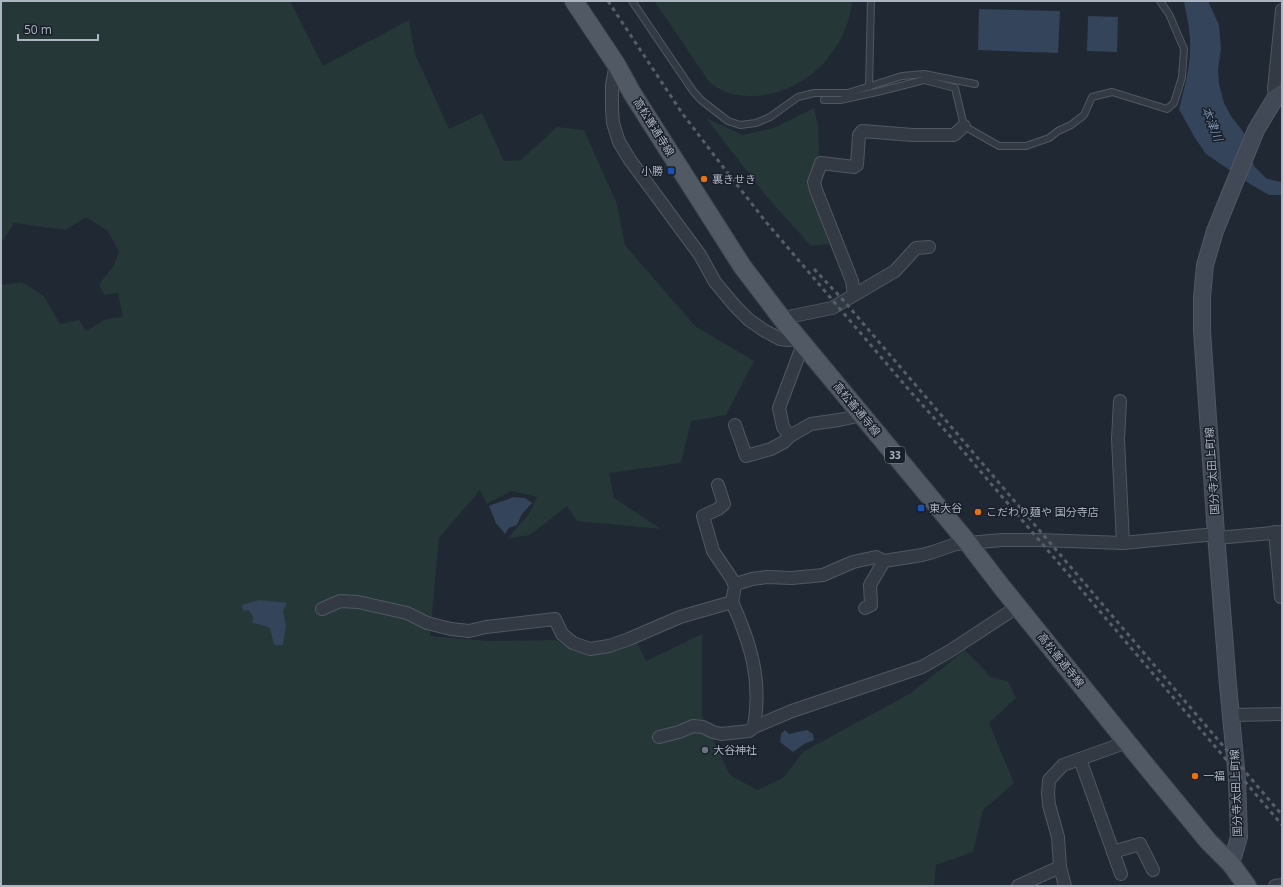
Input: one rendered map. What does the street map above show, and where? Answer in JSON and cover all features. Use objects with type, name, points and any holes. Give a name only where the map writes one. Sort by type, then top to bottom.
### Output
[{"type":"main road","name":"高松善通寺線","points":[[574,1],[616,64],[632,93],[742,266],[783,320],[968,543],[1017,607],[1208,840],[1231,864],[1247,886]]},
{"type":"main road","name":"国分寺太田上町線","points":[[1231,864],[1239,836],[1237,779],[1216,536],[1202,331],[1202,297],[1206,265],[1216,231],[1256,130],[1279,95]]},
{"type":"street","points":[[1279,95],[1274,89],[1282,10]]},
{"type":"street","points":[[616,64],[612,85],[613,123],[619,142],[630,160],[700,255],[715,282],[735,306],[749,320],[765,331],[780,339],[801,342],[800,352],[779,408],[783,427],[790,436]]},
{"type":"street","points":[[854,295],[852,281],[816,190],[814,182],[821,163],[854,167],[857,166],[860,135],[862,131],[912,135],[954,135],[964,126]]},
{"type":"street","points":[[783,320],[793,316],[832,308],[895,271],[916,248],[929,247]]},
{"type":"street","points":[[1120,401],[1118,439],[1123,543]]},
{"type":"street","points":[[734,425],[746,456],[770,449],[784,442],[790,436],[811,424],[862,415]]},
{"type":"street","points":[[718,485],[724,504],[718,510],[703,516],[713,551],[735,586],[732,602],[750,646],[753,661],[757,710],[754,727]]},
{"type":"street","points":[[735,586],[739,583],[752,579],[767,577],[792,578],[823,575],[854,562],[876,557],[884,561],[922,555],[956,544],[1002,540],[1123,543],[1278,532],[1281,596]]},
{"type":"street","points":[[865,608],[871,605],[870,585],[884,561]]},
{"type":"street","points":[[322,609],[340,601],[358,602],[406,613],[427,623],[451,629],[469,631],[486,627],[555,619],[562,634],[573,643],[590,649],[609,646],[629,639],[680,616],[732,602]]},
{"type":"street","points":[[659,737],[679,732],[693,726],[703,726],[713,732],[721,734],[749,731],[754,727],[798,709],[922,667],[950,651],[1017,607]]},
{"type":"street","points":[[1232,715],[1282,714]]},
{"type":"street","points":[[1065,886],[1060,867],[1058,837],[1049,799],[1049,780],[1063,765],[1119,745],[1126,741]]},
{"type":"street","points":[[1080,759],[1121,874]]},
{"type":"street","points":[[1113,852],[1140,844],[1153,870]]},
{"type":"street","points":[[1018,886],[1060,867]]},
{"type":"street","points":[[1275,886],[1282,885]]},
{"type":"lane","points":[[632,1],[693,91],[701,100],[728,121],[740,125],[756,123],[770,117],[798,97],[814,93],[848,93],[902,76],[924,74],[975,84]]},
{"type":"lane","points":[[869,87],[871,1]]},
{"type":"lane","points":[[824,100],[840,100],[924,80],[955,88],[964,126],[999,146],[1026,146],[1049,138],[1058,131],[1071,125],[1084,115],[1092,97],[1112,92],[1167,109],[1174,103],[1182,77],[1184,49],[1169,14],[1160,1]]},
{"type":"lane","points":[[902,76],[906,85]]},
{"type":"shaded area","points":[[1,1],[290,1],[323,66],[409,20],[415,54],[449,129],[482,113],[504,161],[521,160],[557,127],[584,130],[617,204],[625,245],[695,326],[754,361],[726,415],[691,421],[681,463],[609,473],[614,498],[661,529],[577,521],[567,506],[530,535],[507,539],[529,514],[537,497],[511,491],[487,504],[480,490],[439,538],[430,636],[488,641],[555,640],[584,653],[637,642],[646,661],[702,634],[702,716],[730,775],[757,790],[783,778],[803,752],[911,693],[965,650],[991,677],[1008,681],[1016,698],[989,723],[1014,783],[983,810],[973,852],[936,865],[934,886],[1,886],[1,284],[22,282],[44,296],[60,324],[79,320],[86,331],[106,319],[123,317],[118,293],[104,295],[99,284],[113,267],[119,252],[108,231],[86,217],[66,230],[14,223],[4,239],[1,241]]},
{"type":"shaded area","points":[[654,1],[852,1],[849,19],[842,36],[832,52],[820,66],[806,78],[790,88],[772,94],[754,96],[738,95],[728,92],[711,83]]},
{"type":"shaded area","points":[[814,108],[818,125],[819,156],[811,187],[829,244],[811,246],[767,197],[706,118],[743,135],[776,127]]},
{"type":"water","name":"本津川","points":[[1184,1],[1208,1],[1219,25],[1221,49],[1218,69],[1219,84],[1224,103],[1231,116],[1244,133],[1254,166],[1267,179],[1282,182],[1282,195],[1269,195],[1206,154],[1195,138],[1179,109],[1186,79],[1190,50],[1189,25]]},
{"type":"water","points":[[979,9],[1060,11],[1058,53],[978,50]]},
{"type":"water","points":[[1088,16],[1118,17],[1117,52],[1087,51]]},
{"type":"water","points":[[513,497],[525,498],[532,503],[522,514],[517,525],[509,528],[505,534],[496,523],[489,506]]},
{"type":"water","points":[[259,600],[287,603],[283,611],[286,626],[283,645],[274,645],[270,628],[252,623],[253,616],[248,610],[243,611],[242,605]]},
{"type":"water","points":[[785,730],[789,734],[807,730],[813,734],[814,740],[804,744],[793,752],[780,742],[781,734]]},
{"type":"railway","points":[[608,1],[682,113],[766,222],[1282,825]]},
{"type":"railway","points":[[814,269],[844,301],[1282,815]]},
{"type":"place","name":"小勝","points":[[671,171]]},
{"type":"place","name":"裏きせき","points":[[704,179]]},
{"type":"place","name":"東大谷","points":[[921,508]]},
{"type":"place","name":"こだわり麺や 国分寺店","points":[[978,512]]},
{"type":"place","name":"大谷神社","points":[[705,750]]},
{"type":"place","name":"一福","points":[[1195,776]]}]
